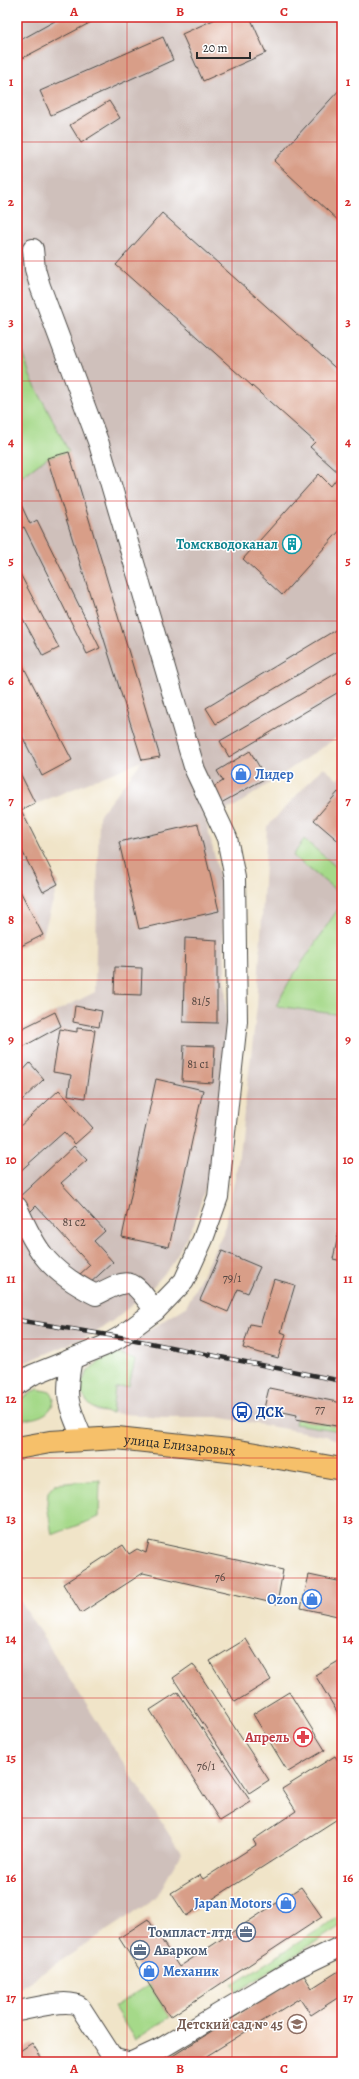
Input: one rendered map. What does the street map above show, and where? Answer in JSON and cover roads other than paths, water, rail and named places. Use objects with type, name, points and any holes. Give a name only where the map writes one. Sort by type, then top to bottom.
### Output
[{"type":"main road","name":"улица Елизаровых","points":[[17,1448],[50,1442],[117,1438],[238,1451],[342,1469]]},
{"type":"street","points":[[17,1385],[32,1375],[120,1337],[156,1311],[184,1281],[203,1239],[218,1196],[237,1021],[236,878],[227,838],[195,770],[99,444],[40,286],[35,269],[33,249]]},
{"type":"street","points":[[17,1207],[28,1234],[41,1256],[54,1269],[77,1286],[96,1296],[118,1284],[128,1283],[137,1287],[156,1311]]},
{"type":"street","points":[[72,1359],[67,1396],[71,1411],[83,1440]]},
{"type":"street","points":[[132,2062],[160,2049],[294,1969],[342,1946]]},
{"type":"street","points":[[17,2011],[67,2002],[76,2003],[111,2055],[115,2059],[127,2062]]},
{"type":"railway","points":[[17,1320],[120,1337],[342,1381]]},
{"type":"place","name":"Томскводоканал","points":[[292,544]]},
{"type":"place","name":"Лидер","points":[[241,774]]},
{"type":"place","name":"ДСК","points":[[242,1412]]},
{"type":"place","name":"Ozon","points":[[312,1599]]},
{"type":"place","name":"Апрель","points":[[303,1737]]},
{"type":"place","name":"Japan Motors","points":[[286,1903]]},
{"type":"place","name":"Томпласт-лтд","points":[[246,1932]]},
{"type":"place","name":"Аварком","points":[[140,1950]]},
{"type":"place","name":"Механик","points":[[149,1971]]},
{"type":"place","name":"Детский сад № 45","points":[[297,2024]]}]
